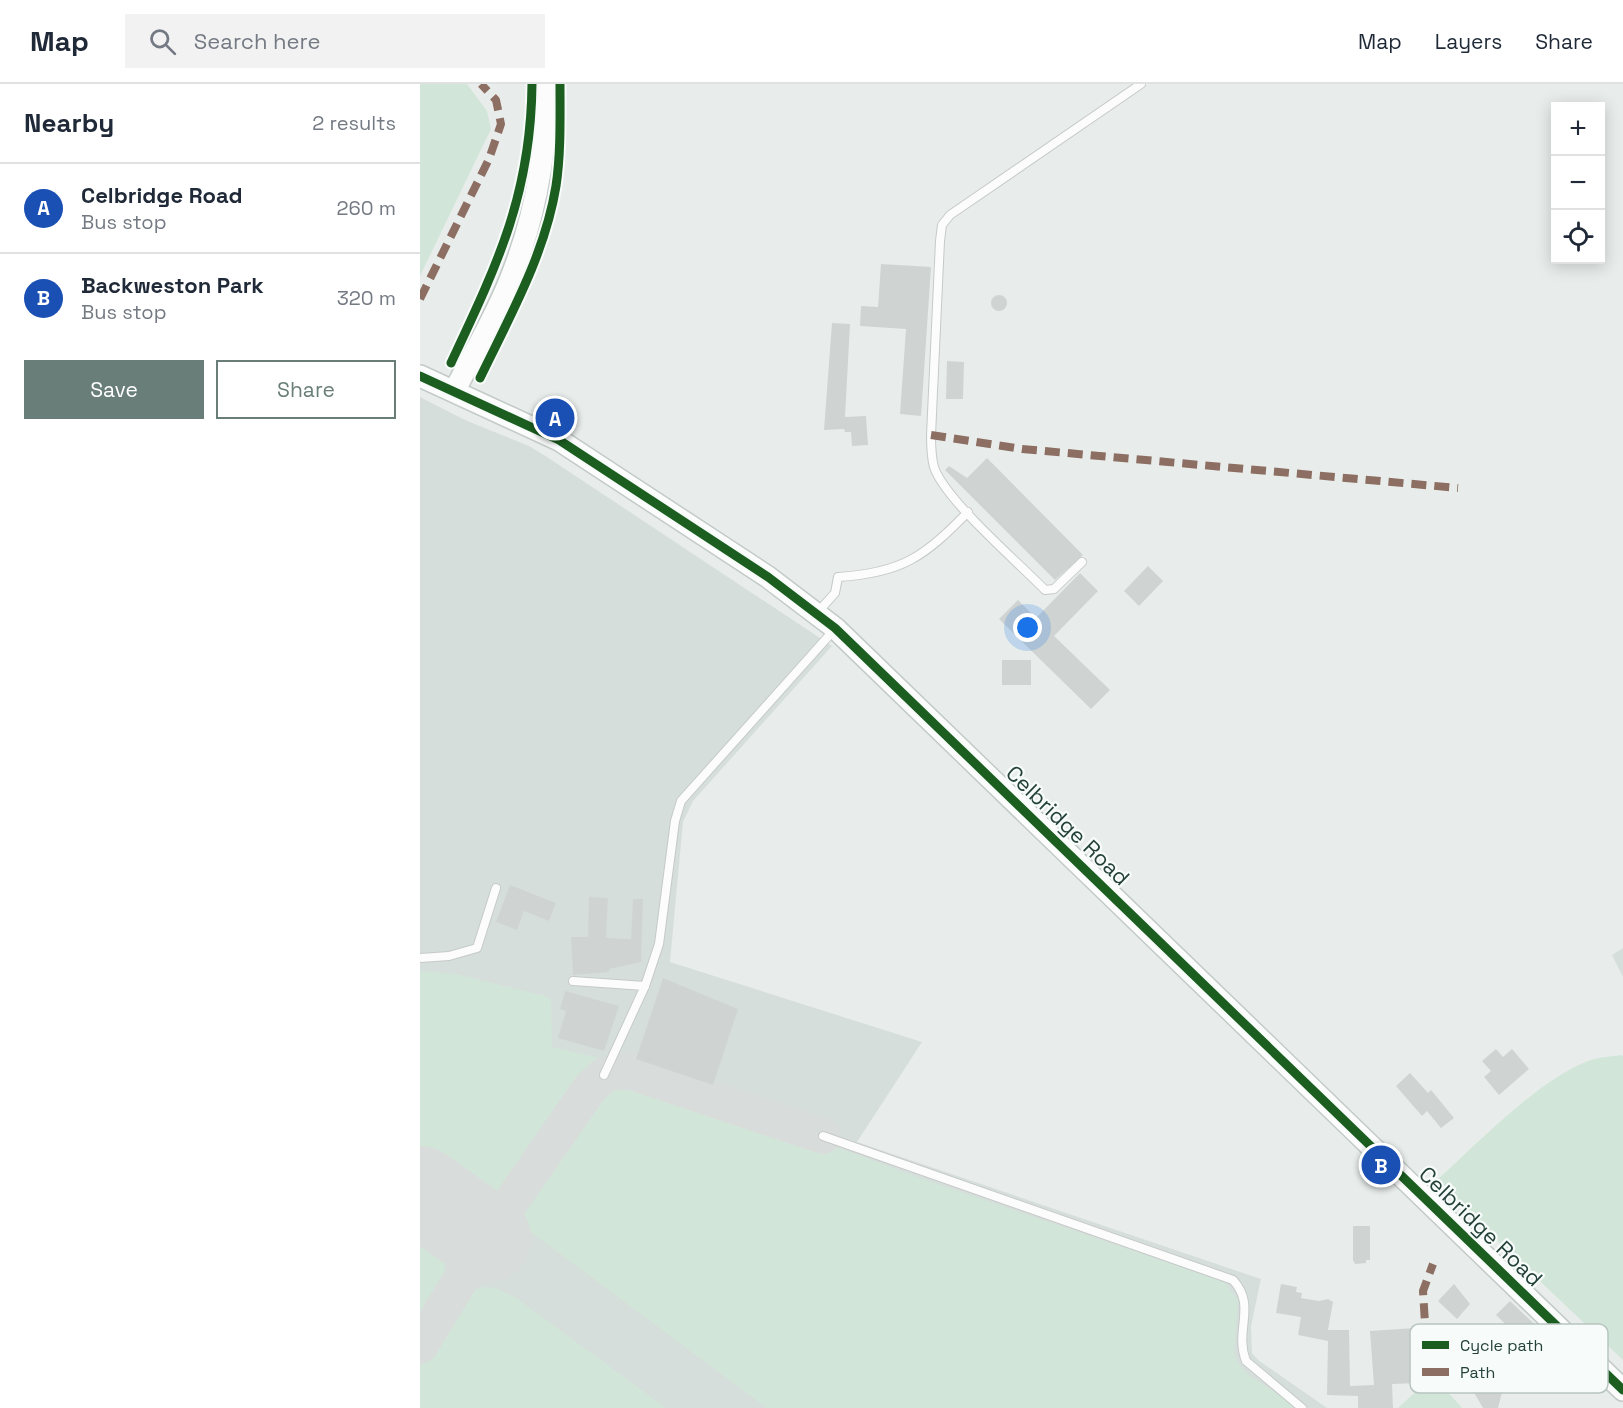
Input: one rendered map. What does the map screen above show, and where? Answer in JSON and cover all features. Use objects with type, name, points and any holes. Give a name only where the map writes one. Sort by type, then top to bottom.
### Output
[{"type":"main road","points":[[455,390],[510,281],[527,232],[538,194],[547,84]]},
{"type":"main road","name":"Celbridge Road","points":[[420,376],[455,390],[559,440],[768,577],[835,628],[1555,1324]]},
{"type":"main road","name":"Celbridge Road","points":[[1608,1375],[1623,1390]]},
{"type":"lane","points":[[1082,562],[1054,590],[1046,590],[941,482],[931,451],[942,225],[950,215],[1141,84]]},
{"type":"lane","points":[[817,613],[835,593],[838,577],[888,570],[920,557],[938,543],[968,512]]},
{"type":"lane","points":[[604,1075],[645,986],[660,944],[675,821],[681,801],[835,628]]},
{"type":"lane","points":[[420,957],[449,956],[477,948],[496,888]]},
{"type":"lane","points":[[573,981],[645,986]]},
{"type":"lane","points":[[823,1136],[1233,1280],[1245,1299],[1241,1350],[1246,1361],[1302,1408]]},
{"type":"shaded area","points":[[420,397],[465,420],[529,446],[832,646],[693,801],[683,822],[670,962],[922,1042],[857,1142],[1261,1279],[1251,1326],[1252,1353],[1258,1360],[1327,1408],[420,1408]]},
{"type":"shaded area","points":[[1623,948],[1623,977],[1612,955]]},
{"type":"green space","points":[[420,84],[467,84],[487,111],[491,129],[420,276]]},
{"type":"green space","points":[[420,971],[455,974],[545,996],[551,999],[552,1047],[599,1058],[595,1073],[559,1118],[502,1199],[486,1201],[477,1197],[420,1153]]},
{"type":"green space","points":[[1623,1056],[1623,1360],[1608,1346],[1608,1324],[1585,1324],[1446,1192],[1438,1179],[1529,1097],[1569,1070],[1600,1058]]},
{"type":"green space","points":[[611,1089],[638,1092],[773,1138],[781,1126],[911,1175],[1224,1282],[1238,1300],[1234,1353],[1238,1363],[1252,1377],[1279,1394],[1295,1408],[767,1408],[511,1217],[520,1198],[591,1099],[600,1092]]},
{"type":"green space","points":[[420,1239],[445,1263],[445,1272],[420,1313]]},
{"type":"green space","points":[[484,1287],[495,1288],[516,1298],[666,1408],[420,1408],[420,1366],[470,1292]]},
{"type":"green space","points":[[1414,1393],[1449,1393],[1462,1408],[1398,1408]]},
{"type":"building","points":[[881,264],[931,267],[921,416],[900,414],[906,329],[860,326],[861,306],[878,307]]},
{"type":"building","points":[[999,295],[1005,297],[1007,303],[1005,309],[999,311],[993,309],[991,303],[993,297]]},
{"type":"building","points":[[832,323],[850,324],[845,417],[866,416],[868,445],[852,446],[851,432],[845,432],[844,429],[824,430]]},
{"type":"building","points":[[947,361],[964,362],[963,399],[946,399]]},
{"type":"building","points":[[987,458],[1083,555],[1055,580],[945,470],[949,466],[967,478]]},
{"type":"building","points":[[1148,566],[1163,581],[1139,606],[1124,591]]},
{"type":"building","points":[[1080,573],[1098,591],[1054,636],[1110,690],[1091,709],[999,619],[1018,600],[1036,618]]},
{"type":"building","points":[[1002,660],[1031,660],[1031,685],[1002,685]]},
{"type":"building","points":[[510,885],[556,903],[549,921],[524,911],[517,930],[496,922]]},
{"type":"building","points":[[589,897],[608,898],[606,938],[631,939],[633,899],[643,899],[641,962],[609,969],[609,972],[573,975],[571,937],[588,937]]},
{"type":"building","points":[[663,978],[738,1009],[713,1085],[636,1059]]},
{"type":"building","points":[[565,991],[619,1006],[604,1051],[558,1038],[566,1011],[560,1009]]},
{"type":"building","points":[[1496,1049],[1503,1057],[1512,1049],[1529,1069],[1499,1095],[1484,1077],[1491,1071],[1482,1061]]},
{"type":"building","points":[[1410,1073],[1428,1093],[1431,1090],[1454,1118],[1441,1128],[1427,1111],[1422,1116],[1396,1086]]},
{"type":"building","points":[[1353,1226],[1370,1226],[1370,1260],[1366,1260],[1366,1263],[1355,1264],[1353,1260]]},
{"type":"building","points":[[1281,1284],[1297,1287],[1296,1292],[1302,1293],[1301,1298],[1319,1301],[1328,1299],[1333,1302],[1328,1330],[1349,1330],[1350,1386],[1374,1385],[1370,1331],[1410,1328],[1410,1383],[1392,1384],[1393,1408],[1358,1408],[1358,1396],[1327,1395],[1328,1341],[1298,1335],[1301,1317],[1276,1313]]},
{"type":"building","points":[[1454,1284],[1470,1304],[1457,1319],[1438,1301]]},
{"type":"building","points":[[1510,1301],[1534,1324],[1505,1324],[1496,1315]]},
{"type":"building","points":[[1474,1393],[1502,1393],[1498,1408],[1483,1408]]},
{"type":"taxiway","points":[[420,1346],[486,1238],[590,1088],[604,1075],[625,1070],[823,1136]]},
{"type":"runway","points":[[420,1191],[486,1238]]},
{"type":"marked path","points":[[420,299],[489,159],[501,124],[496,100],[481,84]]},
{"type":"marked path","points":[[931,435],[1022,449],[1458,488]]},
{"type":"marked path","points":[[1425,1324],[1423,1291],[1433,1264]]},
{"type":"cycle path","points":[[451,363],[497,261],[518,195],[530,124],[532,84]]},
{"type":"cycle path","points":[[480,378],[525,284],[551,211],[559,161],[560,84]]},
{"type":"cycle path","points":[[420,376],[559,440],[768,577],[835,628],[1555,1324]]},
{"type":"cycle path","points":[[1608,1375],[1623,1390]]},
{"type":"place","name":"Celbridge Road","points":[[555,418]]},
{"type":"place","name":"Backweston Park","points":[[1381,1165]]}]
